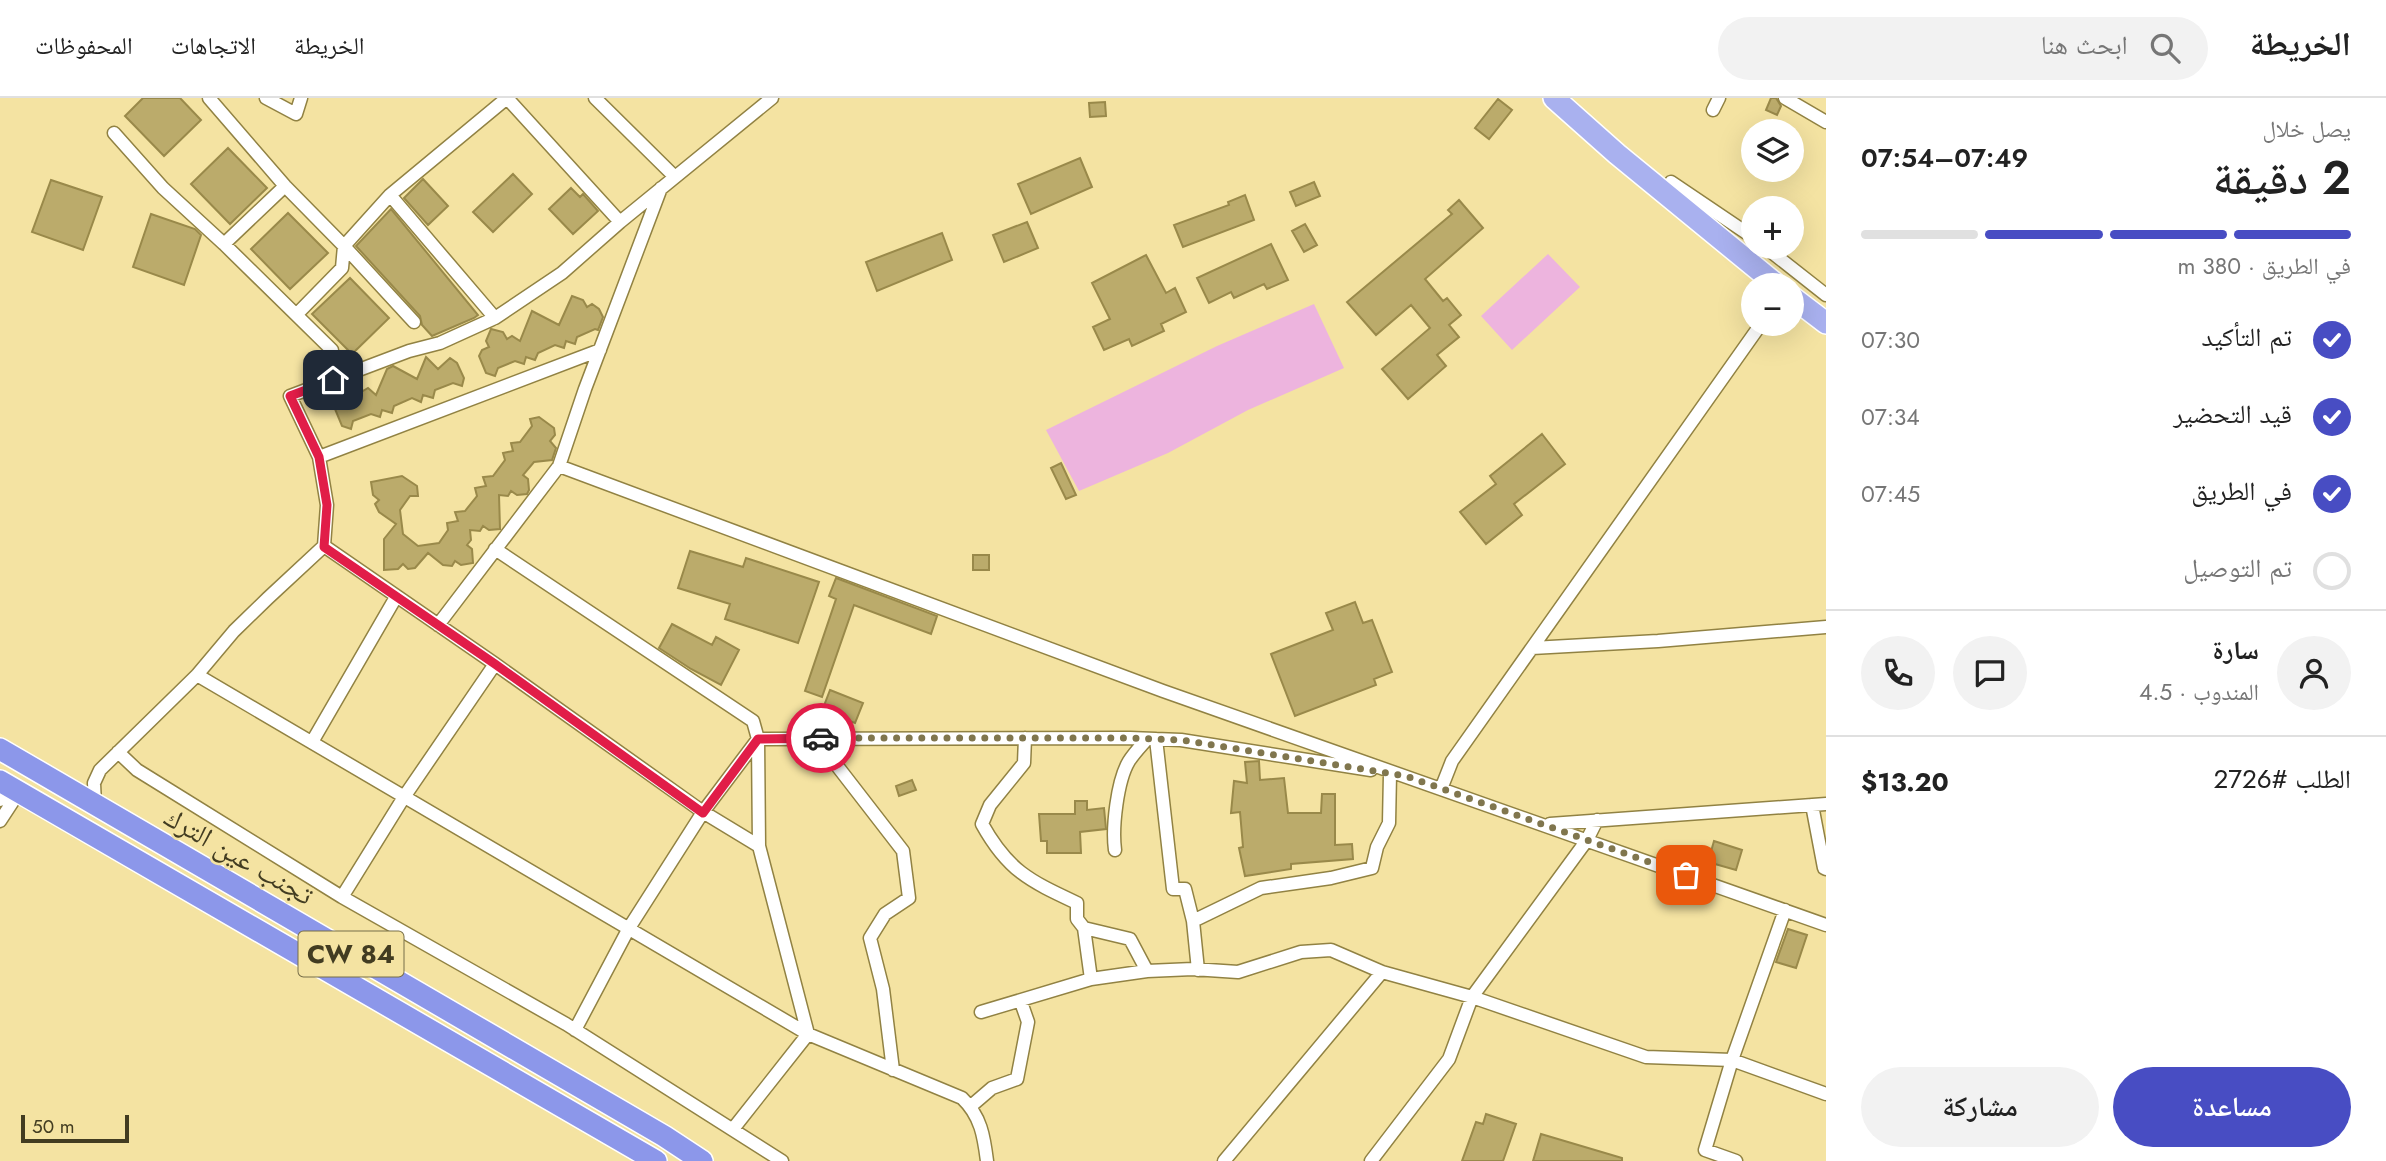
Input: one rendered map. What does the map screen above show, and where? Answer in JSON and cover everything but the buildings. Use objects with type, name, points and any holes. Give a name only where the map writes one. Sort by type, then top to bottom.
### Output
[{"type":"highway","name":"تجنب عين الترك","points":[[0,749],[664,1136],[702,1161]]},
{"type":"highway","name":"تجنب عين الترك","points":[[0,781],[10,796],[656,1161]]},
{"type":"main road","points":[[1554,98],[1617,154],[1762,273]]},
{"type":"main road","points":[[1804,306],[1826,323]]},
{"type":"street","points":[[209,98],[285,186],[414,322]]},
{"type":"street","points":[[266,98],[296,114],[301,98]]},
{"type":"street","points":[[297,314],[342,268],[344,246],[390,195],[507,98],[620,222]]},
{"type":"street","points":[[595,98],[674,177]]},
{"type":"street","points":[[96,805],[96,777],[118,752],[197,675],[268,597],[324,547],[327,505],[319,457],[290,396],[409,351],[440,343],[495,318],[562,273],[772,98]]},
{"type":"street","points":[[1785,98],[1826,122]]},
{"type":"street","points":[[114,133],[163,188],[225,244],[332,350]]},
{"type":"street","points":[[1671,182],[1741,229]]},
{"type":"street","points":[[225,244],[285,186]]},
{"type":"street","points":[[438,625],[559,466],[661,188]]},
{"type":"street","points":[[390,195],[495,318]]},
{"type":"street","points":[[1780,259],[1826,295]]},
{"type":"street","points":[[1441,789],[1452,761],[1753,336]]},
{"type":"street","points":[[319,457],[600,350]]},
{"type":"street","points":[[559,466],[1163,691],[1826,925]]},
{"type":"street","points":[[324,547],[495,664],[703,813],[759,846]]},
{"type":"street","points":[[495,549],[753,722],[758,739],[759,846],[808,1034]]},
{"type":"street","points":[[312,742],[396,597]]},
{"type":"street","points":[[1532,649],[1826,627]]},
{"type":"street","points":[[342,897],[404,797],[495,664]]},
{"type":"street","points":[[197,675],[808,1034],[962,1098],[971,1106],[982,1127],[987,1161]]},
{"type":"street","points":[[832,738],[838,767],[903,851],[909,898],[885,915],[870,938],[883,989],[893,1070]]},
{"type":"street","points":[[1025,738],[1024,763],[990,805],[982,824],[991,841],[1019,873],[1077,903],[1077,919],[1084,928],[1091,979]]},
{"type":"street","points":[[758,739],[1151,739],[1217,746],[1406,776]]},
{"type":"street","points":[[575,1030],[628,928],[703,813],[758,739]]},
{"type":"street","points":[[1115,850],[1112,833],[1118,796],[1128,764],[1151,739]]},
{"type":"street","points":[[1151,739],[1173,889],[1185,889],[1193,920],[1198,970]]},
{"type":"street","points":[[118,752],[137,770],[342,897],[575,1030],[782,1161]]},
{"type":"street","points":[[1193,920],[1261,888],[1331,878],[1372,868],[1377,848],[1389,823],[1390,774]]},
{"type":"street","points":[[0,821],[10,796]]},
{"type":"street","points":[[1543,825],[1826,804]]},
{"type":"street","points":[[1812,805],[1826,869]]},
{"type":"street","points":[[1371,1161],[1449,1059],[1472,997],[1587,840],[1597,820]]},
{"type":"street","points":[[1736,1161],[1705,1150],[1732,1060],[1785,910]]},
{"type":"street","points":[[1084,928],[1130,939],[1147,971]]},
{"type":"street","points":[[981,1012],[1091,979],[1147,971],[1238,972],[1301,953],[1331,950],[1382,972],[1472,997],[1646,1057],[1732,1060],[1826,1094]]},
{"type":"street","points":[[1224,1161],[1382,972]]},
{"type":"street","points":[[971,1106],[992,1088],[1017,1079],[1028,1022],[1021,1002]]},
{"type":"street","points":[[733,1129],[808,1034]]},
{"type":"shaded area","points":[[1548,254],[1580,287],[1512,350],[1481,316]]},
{"type":"shaded area","points":[[1314,304],[1344,368],[1248,410],[1168,453],[1079,491],[1046,430],[1217,346]]},
{"type":"way so far","points":[[821,738],[1130,738],[1181,740],[1240,749],[1406,776],[1686,875]]},
{"type":"route","points":[[333,380],[290,396],[319,457],[327,505],[324,547],[495,664],[703,813],[758,739],[821,738]]}]
